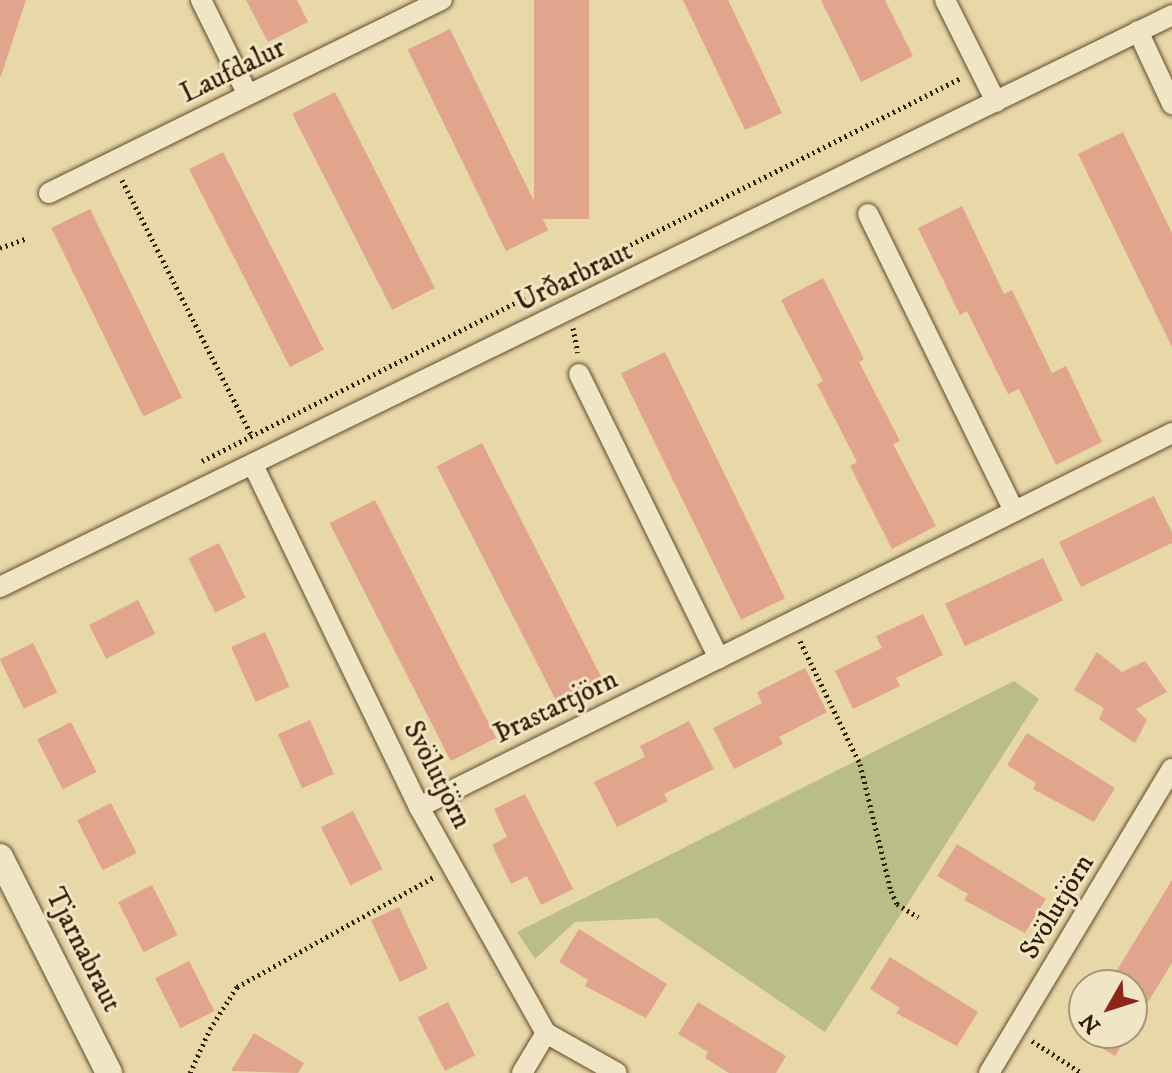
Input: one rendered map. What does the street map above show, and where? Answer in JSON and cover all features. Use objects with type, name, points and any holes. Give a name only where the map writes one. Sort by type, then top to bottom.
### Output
[{"type":"street","points":[[201,0],[247,93]]},
{"type":"street","name":"Laufdalur","points":[[49,193],[247,93],[442,0]]},
{"type":"street","points":[[945,0],[996,102]]},
{"type":"street","name":"Urðarbraut","points":[[0,587],[1172,15]]},
{"type":"street","points":[[1138,31],[1172,104]]},
{"type":"street","points":[[868,214],[1014,511]]},
{"type":"street","points":[[579,374],[719,658]]},
{"type":"street","name":"Þrastartjörn","points":[[419,807],[1172,433]]},
{"type":"street","name":"Svölutjörn","points":[[253,465],[419,807],[546,1033]]},
{"type":"street","name":"Svölutjörn","points":[[989,1073],[1172,769]]},
{"type":"street","name":"Tjarnabraut","points":[[0,857],[109,1073]]},
{"type":"street","points":[[522,1073],[546,1033],[617,1073]]},
{"type":"path","points":[[196,464],[980,69]]},
{"type":"path","points":[[113,161],[252,436]]},
{"type":"path","points":[[0,248],[25,239]]},
{"type":"path","points":[[791,622],[860,764],[891,891],[897,904],[918,917]]},
{"type":"path","points":[[190,1073],[210,1029],[237,987],[453,867]]},
{"type":"path","points":[[1015,1031],[1082,1073]]},
{"type":"green space","points":[[1014,681],[1039,699],[825,1032],[657,918],[575,922],[535,959],[517,932]]},
{"type":"building","points":[[0,0],[26,0],[1,76],[0,76]]},
{"type":"building","points":[[246,0],[297,0],[308,22],[268,42]]},
{"type":"building","points":[[534,0],[589,0],[589,219],[534,219]]},
{"type":"building","points":[[683,0],[728,0],[782,113],[745,130]]},
{"type":"building","points":[[821,0],[885,0],[913,56],[861,82]]},
{"type":"building","points":[[450,29],[548,230],[506,251],[408,50]]},
{"type":"building","points":[[335,92],[435,288],[392,310],[292,114]]},
{"type":"building","points":[[1123,132],[1172,233],[1172,347],[1078,154]]},
{"type":"building","points":[[223,152],[324,350],[290,367],[189,169]]},
{"type":"building","points":[[962,206],[1004,294],[1012,290],[1052,373],[1066,366],[1102,442],[1056,465],[1019,389],[1008,394],[967,311],[960,315],[918,228]]},
{"type":"building","points":[[90,209],[182,398],[143,417],[51,228]]},
{"type":"building","points":[[823,278],[864,359],[859,362],[900,441],[893,444],[936,526],[892,549],[850,466],[857,462],[817,384],[823,381],[781,300]]},
{"type":"building","points":[[665,352],[785,598],[741,620],[621,373]]},
{"type":"building","points":[[482,443],[603,681],[558,704],[437,466]]},
{"type":"building","points":[[1154,496],[1172,532],[1172,543],[1081,587],[1059,542]]},
{"type":"building","points":[[375,500],[496,738],[451,761],[330,523]]},
{"type":"building","points":[[219,543],[246,598],[215,613],[188,558]]},
{"type":"building","points":[[1043,558],[1063,601],[965,646],[945,604]]},
{"type":"building","points":[[138,600],[155,634],[106,659],[89,625]]},
{"type":"building","points":[[923,614],[943,655],[896,678],[900,686],[853,709],[835,671],[882,648],[876,636]]},
{"type":"building","points":[[265,632],[289,687],[256,702],[231,647]]},
{"type":"building","points":[[33,643],[57,692],[24,709],[0,659]]},
{"type":"building","points":[[1097,652],[1122,672],[1145,661],[1167,692],[1136,709],[1147,720],[1135,743],[1099,719],[1104,708],[1074,690]]},
{"type":"building","points":[[805,668],[827,712],[779,737],[783,744],[734,769],[713,728],[762,703],[757,692]]},
{"type":"building","points":[[310,720],[334,774],[302,788],[278,734]]},
{"type":"building","points":[[689,721],[714,769],[664,794],[668,801],[617,827],[594,782],[645,757],[640,746]]},
{"type":"building","points":[[71,722],[96,772],[63,789],[37,739]]},
{"type":"building","points":[[1027,733],[1115,788],[1094,822],[1033,789],[1036,783],[1007,765]]},
{"type":"building","points":[[525,794],[573,889],[541,905],[527,876],[511,884],[492,845],[507,837],[494,809]]},
{"type":"building","points":[[111,803],[136,853],[103,870],[77,820]]},
{"type":"building","points":[[353,811],[383,869],[350,885],[321,827]]},
{"type":"building","points":[[957,844],[1046,899],[1025,933],[964,900],[968,894],[937,876]]},
{"type":"building","points":[[1172,880],[1172,963],[1148,1002],[1148,969],[1118,969]]},
{"type":"building","points":[[152,885],[177,935],[144,952],[118,902]]},
{"type":"building","points":[[399,907],[428,969],[400,982],[371,920]]},
{"type":"building","points":[[579,929],[667,984],[646,1018],[585,986],[588,980],[559,962]]},
{"type":"building","points":[[890,957],[978,1012],[957,1046],[896,1013],[900,1008],[870,989]]},
{"type":"building","points":[[189,961],[214,1011],[181,1028],[155,978]]},
{"type":"building","points":[[448,1002],[475,1055],[445,1071],[418,1017]]},
{"type":"building","points":[[698,1002],[786,1056],[776,1073],[729,1073],[705,1058],[708,1052],[678,1034]]},
{"type":"building","points":[[254,1033],[304,1063],[298,1073],[231,1071]]},
{"type":"building","points":[[1104,1049],[1119,1049],[1115,1056]]}]
